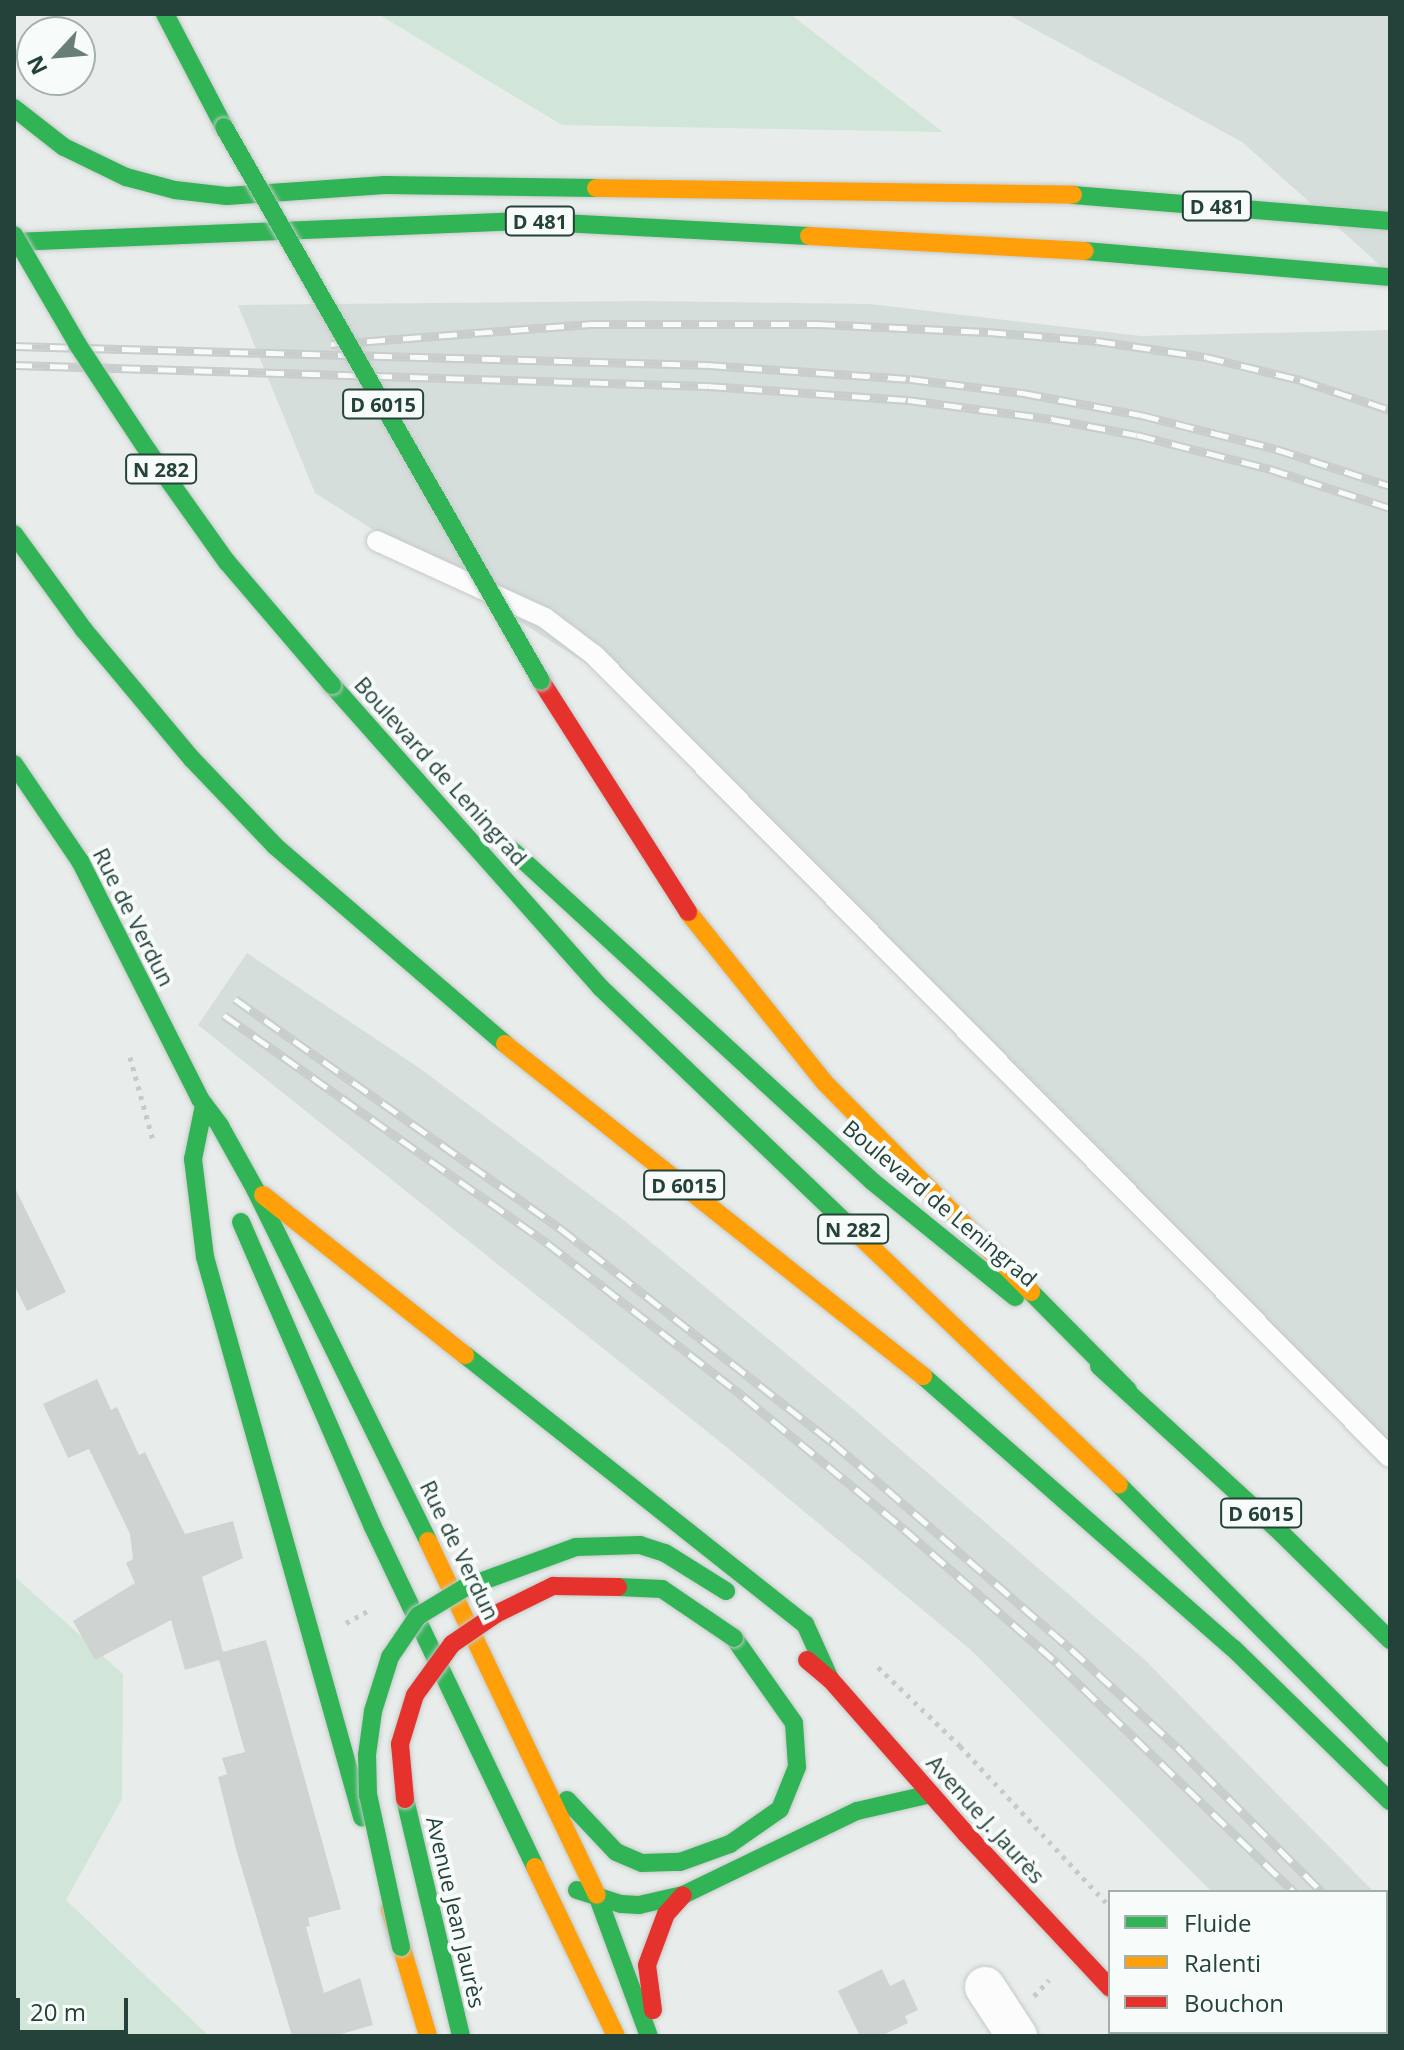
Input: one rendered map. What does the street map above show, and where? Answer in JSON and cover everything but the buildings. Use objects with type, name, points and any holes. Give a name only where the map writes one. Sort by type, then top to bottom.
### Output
[{"type":"main road","name":"D 6015","points":[[165,14],[224,127],[541,681],[673,893],[824,1082],[1128,1390]]},
{"type":"main road","name":"D 481","points":[[14,108],[64,147],[126,177],[175,190],[227,196],[385,185],[1044,193],[1390,221]]},
{"type":"main road","name":"D 481","points":[[14,242],[524,221],[1066,249],[1390,277]]},
{"type":"main road","name":"N 282","points":[[14,235],[78,345],[157,464],[227,562],[332,685]]},
{"type":"main road","name":"D 6015","points":[[14,534],[84,630],[173,736],[275,846],[491,1033],[888,1345],[1233,1648],[1390,1801]]},
{"type":"main road","name":"Boulevard de Leningrad","points":[[332,685],[472,813]]},
{"type":"main road","name":"Boulevard de Leningrad","points":[[332,685],[601,988],[1156,1520],[1390,1758]]},
{"type":"main road","name":"Rue de Verdun","points":[[14,764],[80,861],[202,1105],[214,1152]]},
{"type":"main road","name":"Boulevard de Leningrad","points":[[495,835],[873,1182],[1128,1390],[1390,1640]]},
{"type":"main road","name":"Rue de Verdun","points":[[202,1105],[220,1126],[255,1189],[532,1752],[598,1896],[649,2036]]},
{"type":"main road","points":[[202,1105],[193,1159],[205,1257],[310,1641],[428,2036]]},
{"type":"main road","points":[[255,1189],[805,1624],[830,1679]]},
{"type":"main road","points":[[233,1203],[373,1527],[616,2036]]},
{"type":"main road","points":[[401,1947],[368,1795],[367,1755],[373,1711],[390,1657],[418,1616],[466,1587],[576,1547],[640,1545],[665,1553],[732,1596]]},
{"type":"main road","name":"Avenue Jean Jaurès","points":[[461,2036],[405,1799],[400,1744],[415,1695],[452,1644],[510,1607],[553,1586],[588,1584],[662,1589],[734,1638]]},
{"type":"main road","points":[[532,1752],[573,1809],[616,1852],[642,1863],[680,1862],[730,1844],[780,1809],[797,1767],[794,1723],[734,1638]]},
{"type":"main road","points":[[734,1638],[761,1650]]},
{"type":"main road","points":[[792,1656],[830,1679]]},
{"type":"main road","name":"Avenue J. Jaurès","points":[[830,1679],[1108,1986]]},
{"type":"main road","points":[[521,1836],[573,1889],[621,1904],[639,1905],[683,1895],[857,1811],[931,1794]]},
{"type":"main road","points":[[657,2036],[647,1965],[666,1914],[683,1895]]},
{"type":"lane","points":[[377,541],[545,618],[594,655],[1390,1457]]},
{"type":"path","points":[[1001,2013],[1024,2007],[1076,1952]]},
{"type":"shaded area","points":[[1007,14],[1390,14],[1390,274],[1242,142]]},
{"type":"shaded area","points":[[645,301],[870,304],[1141,336],[1390,330],[1390,1458],[592,667],[315,493],[238,305]]},
{"type":"shaded area","points":[[247,953],[418,1067],[625,1221],[857,1412],[1145,1660],[1372,1890],[1210,1890],[972,1651],[724,1445],[198,1025]]},
{"type":"shaded area","points":[[1388,1906],[1390,2036],[1349,2034],[1388,2034]]},
{"type":"green space","points":[[378,14],[790,14],[943,132],[562,125]]},
{"type":"green space","points":[[14,1576],[123,1674],[122,1799],[66,1900],[209,2036],[14,2036]]},
{"type":"railway","points":[[331,344],[591,324],[817,324],[988,332],[1097,341],[1206,357],[1300,380],[1390,410]]},
{"type":"railway","points":[[14,346],[708,365],[910,379],[1023,393],[1141,415],[1276,449],[1390,486]]},
{"type":"railway","points":[[14,365],[708,386],[908,400],[1052,419],[1137,435],[1270,469],[1390,508]]},
{"type":"railway","points":[[235,999],[561,1229],[832,1442],[1071,1649],[1177,1747],[1320,1890]]},
{"type":"railway","points":[[224,1015],[547,1243],[744,1397],[904,1529],[1057,1663],[1292,1890]]},
{"type":"traffic: fast","points":[[165,14],[224,127]]},
{"type":"traffic: fast","points":[[14,108],[64,147],[126,177],[175,190],[227,196],[385,185],[596,188]]},
{"type":"traffic: fast","points":[[224,127],[541,681]]},
{"type":"traffic: fast","points":[[1073,195],[1390,221]]},
{"type":"traffic: fast","points":[[14,242],[524,221],[809,236]]},
{"type":"traffic: fast","points":[[14,235],[78,345],[148,451],[227,562],[332,685]]},
{"type":"traffic: fast","points":[[1085,251],[1390,277]]},
{"type":"traffic: fast","points":[[14,534],[84,630],[192,759],[275,846],[505,1044]]},
{"type":"traffic: fast","points":[[332,685],[601,988],[846,1223]]},
{"type":"traffic: fast","points":[[14,764],[80,861],[200,1099],[220,1126],[255,1189],[428,1541]]},
{"type":"traffic: fast","points":[[513,851],[873,1182],[1015,1297]]},
{"type":"traffic: fast","points":[[203,1110],[193,1159],[205,1257],[362,1817]]},
{"type":"traffic: fast","points":[[241,1222],[373,1527],[535,1867]]},
{"type":"traffic: fast","points":[[1031,1292],[1128,1390]]},
{"type":"traffic: fast","points":[[465,1355],[805,1624],[830,1679]]},
{"type":"traffic: fast","points":[[1099,1366],[1276,1528],[1390,1640]]},
{"type":"traffic: fast","points":[[923,1376],[1233,1648],[1390,1801]]},
{"type":"traffic: fast","points":[[1119,1485],[1390,1758]]},
{"type":"traffic: fast","points":[[401,1947],[368,1795],[367,1755],[373,1711],[390,1657],[418,1616],[466,1587],[576,1547],[640,1545],[665,1553],[726,1591]]},
{"type":"traffic: fast","points":[[618,1587],[662,1589],[734,1638]]},
{"type":"traffic: fast","points":[[567,1800],[616,1852],[642,1863],[680,1862],[730,1844],[780,1809],[797,1767],[794,1723],[734,1638]]},
{"type":"traffic: fast","points":[[577,1890],[621,1904],[639,1905],[683,1895],[857,1811],[931,1794]]},
{"type":"traffic: fast","points":[[405,1799],[461,2036]]},
{"type":"traffic: fast","points":[[597,1895],[649,2036]]},
{"type":"traffic: slow","points":[[596,188],[1073,195]]},
{"type":"traffic: slow","points":[[809,236],[1085,251]]},
{"type":"traffic: slow","points":[[688,912],[824,1082],[1031,1292]]},
{"type":"traffic: slow","points":[[505,1044],[923,1376]]},
{"type":"traffic: slow","points":[[263,1195],[465,1355]]},
{"type":"traffic: slow","points":[[846,1223],[1119,1485]]},
{"type":"traffic: slow","points":[[428,1541],[597,1895]]},
{"type":"traffic: slow","points":[[535,1867],[616,2036]]},
{"type":"traffic: slow","points":[[390,1909],[428,2036]]},
{"type":"traffic: jam","points":[[541,681],[688,912]]},
{"type":"traffic: jam","points":[[405,1799],[400,1744],[415,1695],[452,1644],[496,1614],[553,1586],[618,1587]]},
{"type":"traffic: jam","points":[[807,1660],[830,1679],[966,1834],[1108,1986]]},
{"type":"traffic: jam","points":[[653,2010],[647,1965],[666,1914],[683,1895]]}]
